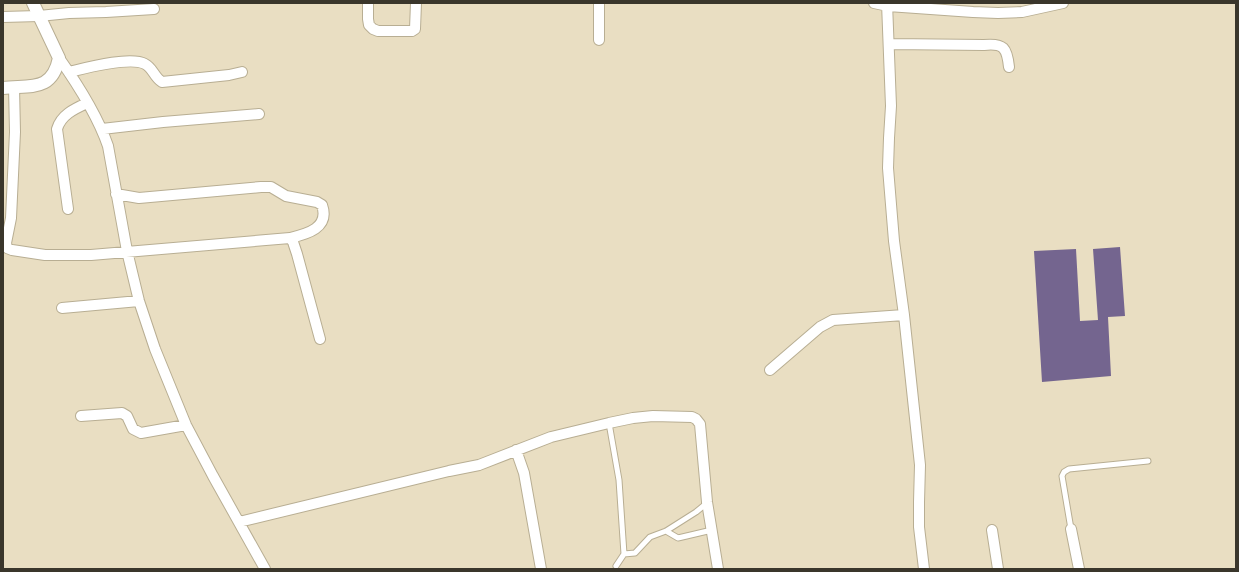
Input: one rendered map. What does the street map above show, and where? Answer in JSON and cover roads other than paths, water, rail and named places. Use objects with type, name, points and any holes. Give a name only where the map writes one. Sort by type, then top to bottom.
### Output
[{"type":"street","points":[[33,3],[59,58],[69,72],[102,129],[108,146],[127,251],[139,301],[155,349],[186,424],[265,569]]},
{"type":"street","points":[[368,3],[368,20],[372,30],[412,31],[415,29],[416,24],[416,3]]},
{"type":"street","points":[[599,3],[599,40]]},
{"type":"street","points":[[874,3],[998,13],[1022,12],[1063,3]]},
{"type":"street","points":[[888,5],[892,106],[888,168],[894,241],[904,315],[920,464],[919,527],[924,569]]},
{"type":"street","points":[[3,17],[39,16],[69,12],[154,10]]},
{"type":"street","points":[[890,44],[995,44],[1005,50],[1009,66]]},
{"type":"street","points":[[59,58],[54,74],[44,83],[33,86],[9,87],[14,132],[11,218],[6,243],[7,248],[12,250],[52,255],[91,255],[290,238],[308,234]]},
{"type":"street","points":[[69,72],[93,66],[125,62],[144,64],[157,79],[162,82],[230,75],[242,72]]},
{"type":"street","points":[[68,209],[57,129],[59,122],[66,114],[87,103]]},
{"type":"street","points":[[102,129],[259,114]]},
{"type":"street","points":[[116,194],[139,198],[271,187],[286,196],[317,202],[322,206],[325,213],[322,221],[308,234],[297,254]]},
{"type":"street","points":[[290,238],[297,254],[320,339]]},
{"type":"street","points":[[62,308],[139,301]]},
{"type":"street","points":[[770,370],[820,327],[833,320],[904,315]]},
{"type":"street","points":[[81,416],[122,413],[127,416],[133,429],[141,433],[186,424]]},
{"type":"street","points":[[239,522],[479,465],[551,437],[609,423],[653,416],[692,417],[700,424],[708,502],[718,569]]},
{"type":"street","points":[[516,450],[524,473],[541,569]]},
{"type":"street","points":[[1070,529],[1079,569]]},
{"type":"street","points":[[992,530],[998,569]]},
{"type":"lane","points":[[609,423],[619,480],[624,554],[616,566]]},
{"type":"lane","points":[[1070,529],[1062,476],[1064,472],[1069,469],[1148,461]]},
{"type":"lane","points":[[624,554],[635,553],[650,537],[666,531],[696,512],[708,502]]},
{"type":"lane","points":[[666,531],[678,538],[712,530]]}]
